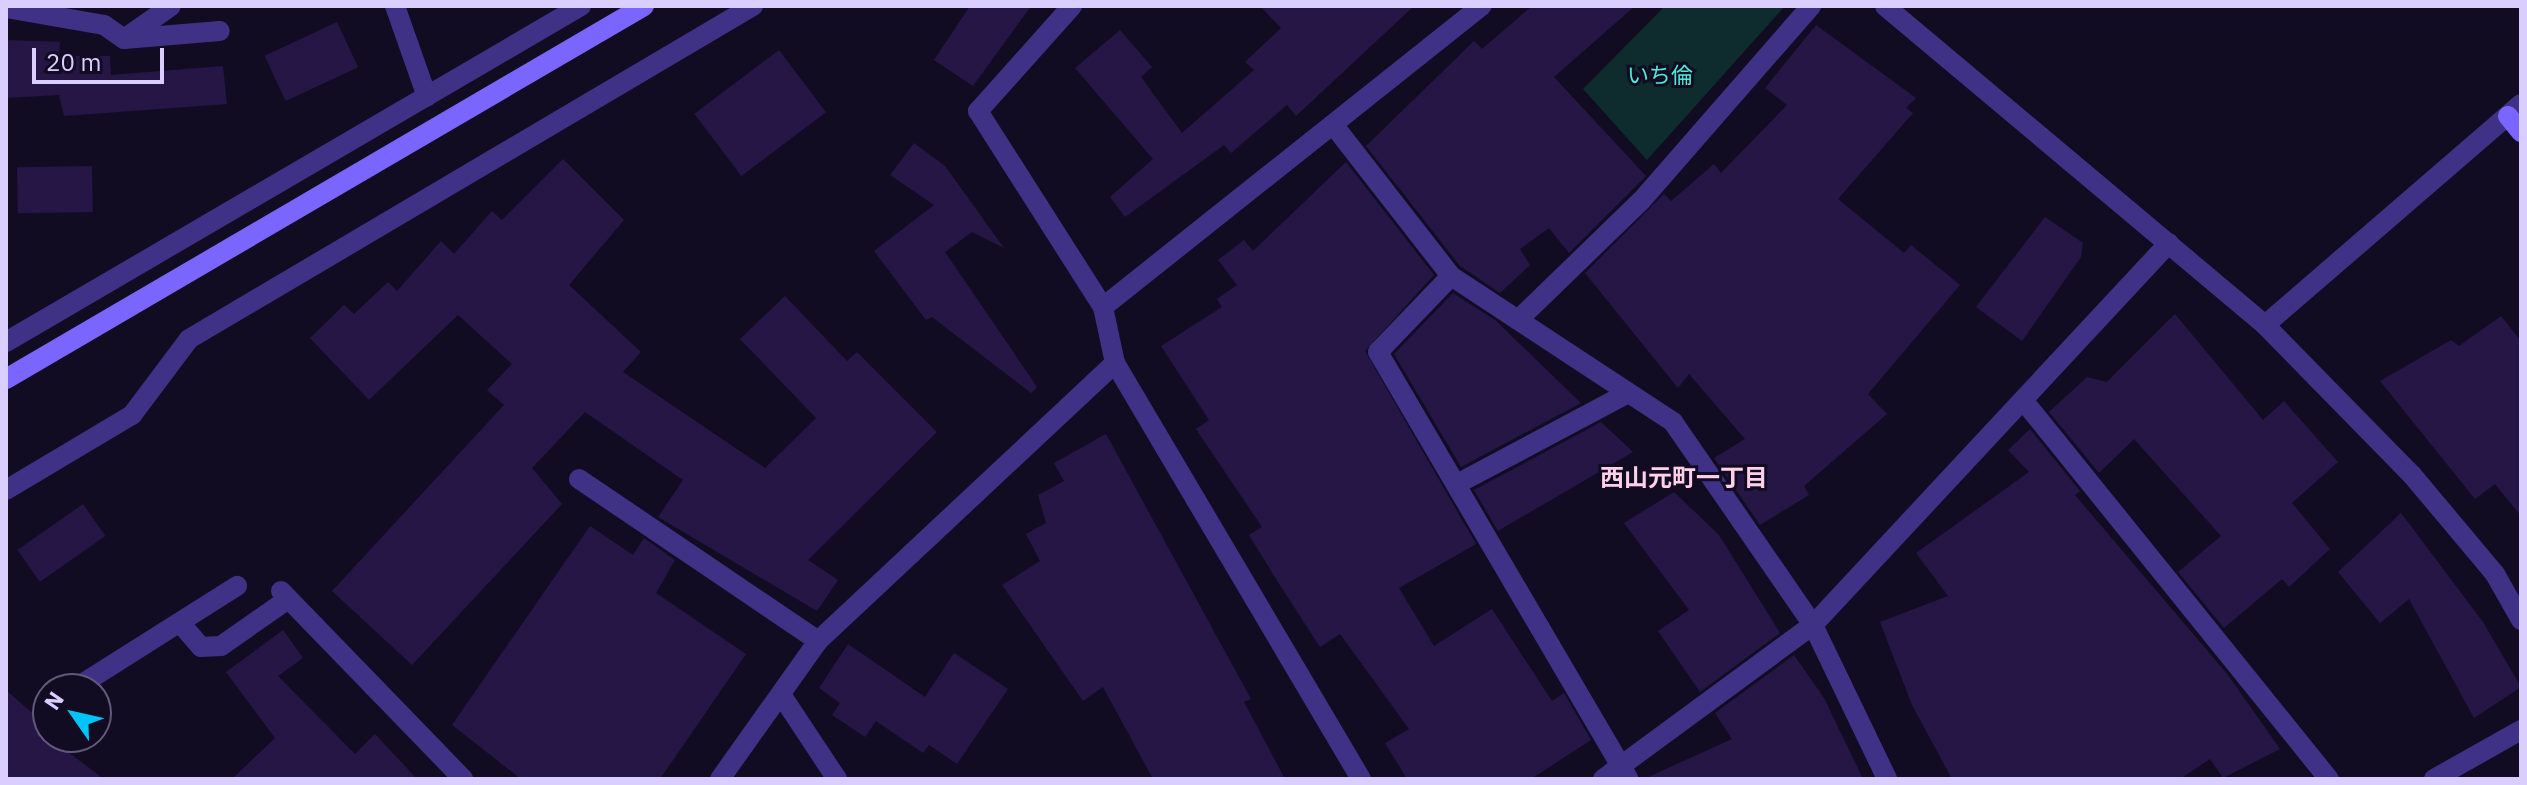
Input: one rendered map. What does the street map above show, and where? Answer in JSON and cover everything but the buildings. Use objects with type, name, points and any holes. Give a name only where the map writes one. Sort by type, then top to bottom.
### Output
[{"type":"street","points":[[124,39],[171,6]]},
{"type":"street","points":[[395,6],[427,97]]},
{"type":"street","points":[[6,342],[16,332],[581,6]]},
{"type":"street","points":[[6,379],[644,6]]},
{"type":"street","points":[[6,490],[132,415],[189,339],[753,6]]},
{"type":"street","points":[[1072,6],[978,111],[1103,307],[1115,363],[1361,779]]},
{"type":"street","points":[[1103,307],[1335,127],[1482,6]]},
{"type":"street","points":[[1518,320],[1641,201],[1811,6]]},
{"type":"street","points":[[1885,6],[2265,325],[2412,475],[2495,574],[2521,620]]},
{"type":"street","points":[[6,8],[104,25],[124,39],[220,31]]},
{"type":"street","points":[[2265,325],[2517,117]]},
{"type":"street","points":[[1335,127],[1451,276],[1673,422],[1813,625],[1887,779]]},
{"type":"street","points":[[1603,779],[1626,772],[1813,625],[2169,243]]},
{"type":"street","points":[[1451,276],[1378,352],[1626,772]]},
{"type":"street","points":[[720,779],[782,696],[818,641],[1115,363]]},
{"type":"street","points":[[1457,484],[1628,393]]},
{"type":"street","points":[[2023,400],[2329,779]]},
{"type":"street","points":[[579,479],[818,641]]},
{"type":"street","points":[[100,673],[237,586]]},
{"type":"street","points":[[181,624],[201,647],[221,646],[284,595],[463,779]]},
{"type":"street","points":[[782,696],[837,779]]},
{"type":"street","points":[[2434,779],[2521,730]]},
{"type":"green space","name":"いち倫","points":[[1665,6],[1785,6],[1647,160],[1583,89]]},
{"type":"district","name":"西山元町一丁目","points":[[1684,478]]}]
